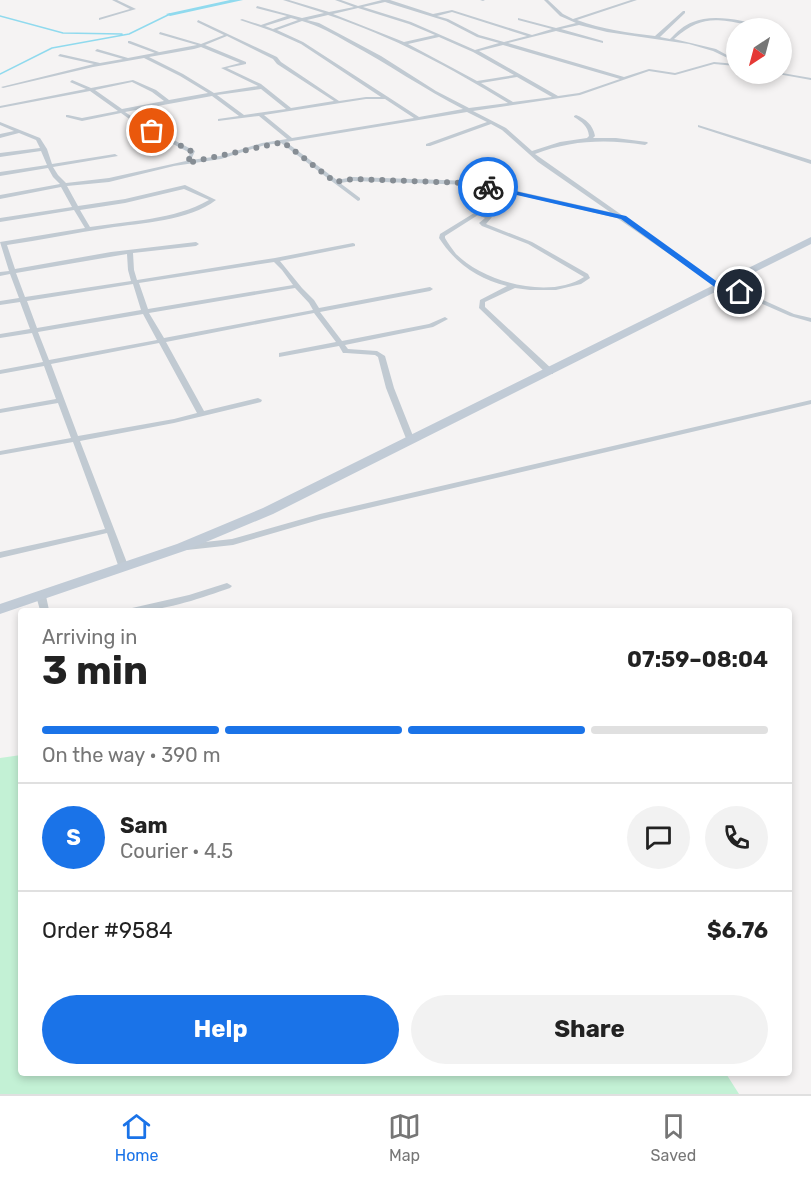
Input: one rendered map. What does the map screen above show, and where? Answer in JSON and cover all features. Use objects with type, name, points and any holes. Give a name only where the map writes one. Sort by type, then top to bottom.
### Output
[{"type":"street","points":[[100,19],[134,9],[114,0]]},
{"type":"street","points":[[285,0],[332,13],[406,43],[511,103]]},
{"type":"street","points":[[337,0],[363,7],[475,51],[557,98]]},
{"type":"street","points":[[273,30],[304,19],[386,0],[450,22],[474,35],[623,78]]},
{"type":"street","points":[[546,0],[556,14],[571,20],[703,44],[726,56]]},
{"type":"street","points":[[571,20],[635,0]]},
{"type":"street","points":[[257,7],[318,24],[379,57],[434,92],[492,122],[623,218],[721,285],[792,315],[811,320]]},
{"type":"street","points":[[431,15],[452,10],[532,36]]},
{"type":"street","points":[[657,37],[684,12]]},
{"type":"street","points":[[261,26],[292,16]]},
{"type":"street","points":[[519,19],[602,42]]},
{"type":"street","points":[[242,20],[273,30],[325,57],[385,99],[419,119]]},
{"type":"street","points":[[198,21],[275,58],[279,63],[338,102]]},
{"type":"street","points":[[672,39],[685,28],[701,21],[726,22]]},
{"type":"street","points":[[475,51],[581,23]]},
{"type":"street","points":[[160,33],[201,45],[243,62],[223,68],[262,87],[281,105],[290,109]]},
{"type":"street","points":[[3,87],[100,64],[201,45],[227,35]]},
{"type":"street","points":[[406,43],[439,36]]},
{"type":"street","points":[[129,42],[160,52]]},
{"type":"street","points":[[97,50],[126,59]]},
{"type":"street","points":[[60,56],[100,64]]},
{"type":"street","points":[[142,56],[182,73],[216,94],[242,116]]},
{"type":"street","points":[[0,197],[65,185],[109,180],[292,140],[511,103],[557,98],[580,93],[649,70],[675,74],[714,63],[726,63]]},
{"type":"street","points":[[477,82],[517,76]]},
{"type":"street","points":[[792,76],[811,80]]},
{"type":"street","points":[[72,81],[92,90],[121,111],[193,152],[187,163]]},
{"type":"street","points":[[0,107],[136,82],[168,102]]},
{"type":"street","points":[[68,116],[82,120],[168,102],[262,87]]},
{"type":"street","points":[[220,120],[338,102],[371,98],[385,99]]},
{"type":"street","points":[[259,113],[292,140]]},
{"type":"street","points":[[576,116],[586,121],[591,129],[592,136],[588,139]]},
{"type":"street","points":[[428,145],[492,122]]},
{"type":"street","points":[[0,123],[34,137],[44,149],[57,180],[65,185]]},
{"type":"street","points":[[700,126],[811,162]]},
{"type":"street","points":[[0,136],[20,131]]},
{"type":"street","points":[[532,153],[588,139],[604,138],[645,143]]},
{"type":"street","points":[[283,142],[358,199]]},
{"type":"street","points":[[0,155],[44,149]]},
{"type":"street","points":[[0,174],[115,156]]},
{"type":"street","points":[[335,182],[353,179],[465,183],[623,218]]},
{"type":"street","points":[[65,185],[63,187],[88,230]]},
{"type":"street","points":[[0,220],[184,187],[213,200],[163,217],[41,240],[2,244],[49,363],[124,568]]},
{"type":"street","points":[[478,214],[489,217],[483,223],[484,225],[530,243],[586,275],[587,278],[576,285],[558,288],[515,285],[497,281],[456,257],[442,238],[446,233],[500,199],[492,188]]},
{"type":"street","points":[[0,609],[182,547],[309,492],[811,240]]},
{"type":"street","points":[[0,274],[111,254],[196,244]]},
{"type":"street","points":[[0,303],[275,260],[353,245]]},
{"type":"street","points":[[130,253],[131,270],[145,311],[201,412]]},
{"type":"street","points":[[275,260],[287,270],[297,286],[316,306],[317,313],[347,352],[377,353],[381,356],[385,382],[392,393],[411,441]]},
{"type":"street","points":[[515,285],[482,301],[482,308],[550,372]]},
{"type":"street","points":[[0,336],[35,332],[297,286]]},
{"type":"street","points":[[0,372],[317,313],[430,289]]},
{"type":"street","points":[[282,355],[431,326],[445,319]]},
{"type":"street","points":[[0,411],[61,400]]},
{"type":"street","points":[[0,453],[174,421],[201,412],[258,400]]},
{"type":"street","points":[[182,547],[233,542],[313,518],[811,402]]},
{"type":"street","points":[[0,555],[110,530]]},
{"type":"street","points":[[144,608],[190,598],[227,586]]},
{"type":"street","points":[[41,596],[44,608]]},
{"type":"green space","points":[[18,755],[18,1076],[728,1076],[739,1094],[0,1094],[0,758]]},
{"type":"waterway","points":[[170,14],[240,0]]},
{"type":"waterway","points":[[0,74],[52,48],[129,34],[170,14]]},
{"type":"waterway","points":[[0,16],[63,33],[122,34]]},
{"type":"way so far","points":[[152,131],[193,152],[187,163],[213,159],[264,144],[283,142],[335,182],[353,179],[472,183],[488,187]]},
{"type":"route","points":[[488,187],[623,218],[719,286],[723,284],[740,292]]}]
